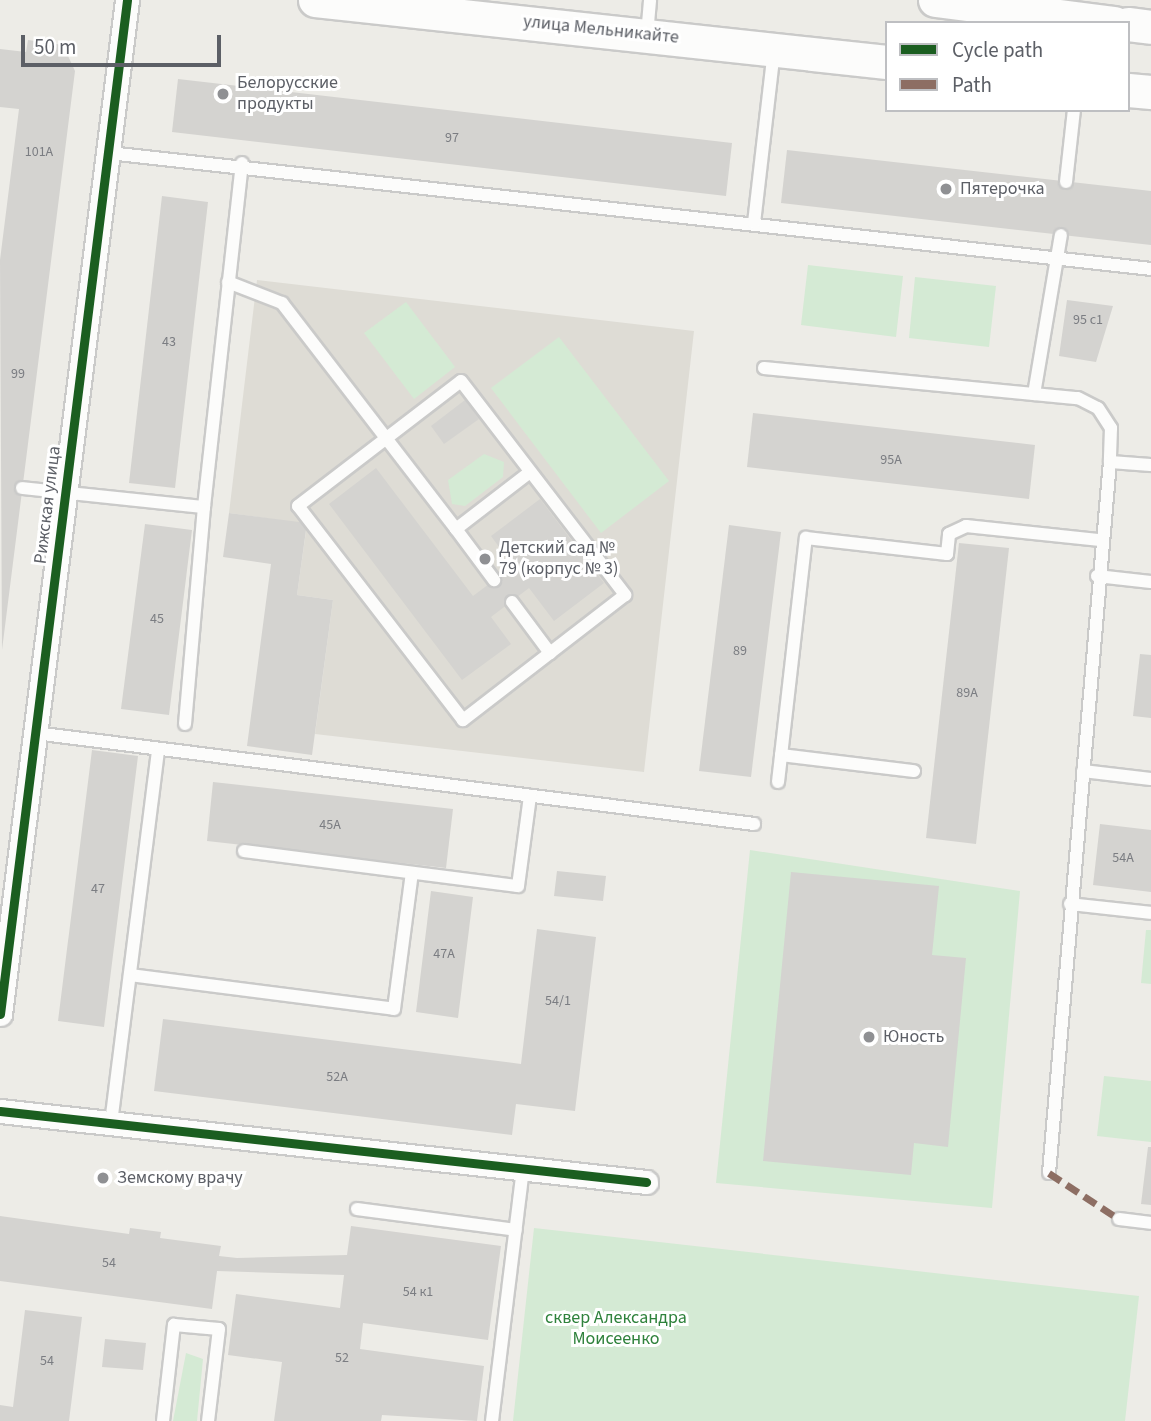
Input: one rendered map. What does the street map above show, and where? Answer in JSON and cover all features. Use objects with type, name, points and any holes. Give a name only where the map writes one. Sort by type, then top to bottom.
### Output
[{"type":"main road","name":"улица Мельникайте","points":[[315,0],[885,62]]},
{"type":"main road","points":[[935,0],[1007,4],[1104,21]]},
{"type":"main road","points":[[1130,24],[1151,27]]},
{"type":"main road","points":[[1130,90],[1151,92]]},
{"type":"street","name":"Рижская улица","points":[[0,1014],[127,0]]},
{"type":"street","points":[[0,1111],[646,1182]]},
{"type":"lane","points":[[647,35],[650,0]]},
{"type":"lane","points":[[754,223],[774,48]]},
{"type":"lane","points":[[1066,182],[1074,112]]},
{"type":"lane","points":[[108,153],[242,163],[1151,269]]},
{"type":"lane","points":[[186,724],[204,508],[242,163]]},
{"type":"lane","points":[[1034,394],[1061,235]]},
{"type":"lane","points":[[228,282],[282,303],[495,579]]},
{"type":"lane","points":[[764,368],[1078,398],[1098,408],[1111,428],[1049,1173]]},
{"type":"lane","points":[[461,381],[530,472],[625,595],[463,720],[298,506],[461,381]]},
{"type":"lane","points":[[1110,462],[1151,466]]},
{"type":"lane","points":[[456,529],[530,472]]},
{"type":"lane","points":[[22,488],[204,508]]},
{"type":"lane","points":[[778,782],[806,538],[947,554],[949,534],[966,526],[1100,540]]},
{"type":"lane","points":[[1097,576],[1151,582]]},
{"type":"lane","points":[[512,602],[550,653]]},
{"type":"lane","points":[[36,733],[754,824]]},
{"type":"lane","points":[[111,1123],[159,748]]},
{"type":"lane","points":[[781,755],[914,771]]},
{"type":"lane","points":[[1083,771],[1151,779]]},
{"type":"lane","points":[[244,851],[519,886],[530,796]]},
{"type":"lane","points":[[130,975],[394,1009],[412,873]]},
{"type":"lane","points":[[1070,904],[1151,913]]},
{"type":"lane","points":[[492,1421],[523,1168]]},
{"type":"lane","points":[[357,1209],[516,1230]]},
{"type":"lane","points":[[1119,1219],[1151,1223]]},
{"type":"lane","points":[[163,1421],[174,1325],[219,1329],[208,1421]]},
{"type":"shaded area","name":"Детский сад № 79 (корпус № 3)","points":[[257,280],[694,331],[644,772],[315,734],[333,600],[297,595],[307,524],[229,513]]},
{"type":"green space","points":[[808,265],[903,276],[896,337],[801,325]]},
{"type":"green space","points":[[915,277],[996,286],[989,347],[909,338]]},
{"type":"green space","points":[[406,302],[455,367],[414,399],[364,333]]},
{"type":"green space","points":[[559,337],[669,481],[601,533],[491,388]]},
{"type":"green space","points":[[484,454],[504,462],[503,477],[465,506],[452,504],[448,480]]},
{"type":"green space","name":"Юность","points":[[750,850],[1020,891],[992,1208],[716,1183]]},
{"type":"green space","points":[[1146,930],[1151,930],[1151,984],[1141,983]]},
{"type":"green space","points":[[1104,1076],[1151,1081],[1151,1142],[1097,1136]]},
{"type":"green space","name":"сквер Александра Моисеенко","points":[[534,1228],[1139,1296],[1125,1421],[513,1421]]},
{"type":"green space","points":[[186,1353],[203,1359],[197,1421],[173,1421]]},
{"type":"building","points":[[28,40],[63,45],[75,71],[2,650],[0,260],[19,109],[0,107],[0,49],[26,52]]},
{"type":"building","points":[[178,79],[732,143],[726,196],[172,132]]},
{"type":"building","points":[[787,150],[1151,191],[1151,245],[781,203]]},
{"type":"building","points":[[162,196],[208,202],[175,488],[129,483]]},
{"type":"building","points":[[1067,300],[1113,306],[1096,362],[1059,356]]},
{"type":"building","points":[[465,400],[479,419],[444,444],[431,426]]},
{"type":"building","points":[[753,413],[1035,445],[1029,499],[747,467]]},
{"type":"building","points":[[376,468],[473,596],[513,566],[491,536],[540,499],[604,583],[554,621],[529,588],[491,617],[511,644],[462,680],[329,504]]},
{"type":"building","points":[[229,513],[307,523],[297,595],[333,600],[312,755],[247,746],[271,564],[223,557]]},
{"type":"building","points":[[145,524],[192,530],[169,715],[121,709]]},
{"type":"building","points":[[729,525],[781,532],[751,777],[699,771]]},
{"type":"building","points":[[959,543],[1009,548],[976,844],[926,838]]},
{"type":"building","points":[[1140,654],[1151,655],[1151,718],[1133,716]]},
{"type":"building","points":[[92,750],[138,756],[104,1027],[58,1021]]},
{"type":"building","points":[[213,782],[453,809],[446,868],[207,841]]},
{"type":"building","points":[[1100,824],[1151,830],[1151,892],[1093,885]]},
{"type":"building","points":[[557,871],[606,876],[603,901],[554,896]]},
{"type":"building","points":[[791,872],[939,886],[932,955],[966,958],[948,1147],[914,1143],[911,1175],[763,1161]]},
{"type":"building","points":[[431,891],[473,897],[458,1018],[416,1012]]},
{"type":"building","points":[[537,929],[596,937],[575,1111],[516,1104],[512,1135],[154,1091],[163,1019],[521,1064]]},
{"type":"building","points":[[1148,1147],[1151,1147],[1151,1205],[1141,1204]]},
{"type":"building","points":[[0,1216],[129,1234],[130,1228],[161,1232],[160,1238],[221,1246],[219,1256],[237,1258],[347,1255],[351,1226],[501,1246],[488,1340],[363,1323],[360,1349],[484,1366],[477,1421],[382,1415],[381,1421],[274,1421],[282,1362],[228,1355],[236,1294],[340,1308],[344,1275],[217,1271],[212,1309],[0,1281]]},
{"type":"building","points":[[25,1310],[82,1317],[69,1421],[0,1421],[0,1405],[13,1407]]},
{"type":"building","points":[[105,1339],[146,1343],[143,1370],[102,1367]]},
{"type":"marked path","points":[[1049,1173],[1119,1219]]},
{"type":"cycle path","points":[[0,1014],[127,0]]},
{"type":"cycle path","points":[[0,1111],[646,1182]]},
{"type":"place","name":"Белорусские продукты","points":[[223,94]]},
{"type":"place","name":"Пятерочка","points":[[946,189]]},
{"type":"place","name":"Детский сад № 79 (корпус № 3)","points":[[485,559]]},
{"type":"place","name":"Юность","points":[[869,1037]]},
{"type":"place","name":"Земскому врачу","points":[[103,1178]]}]
